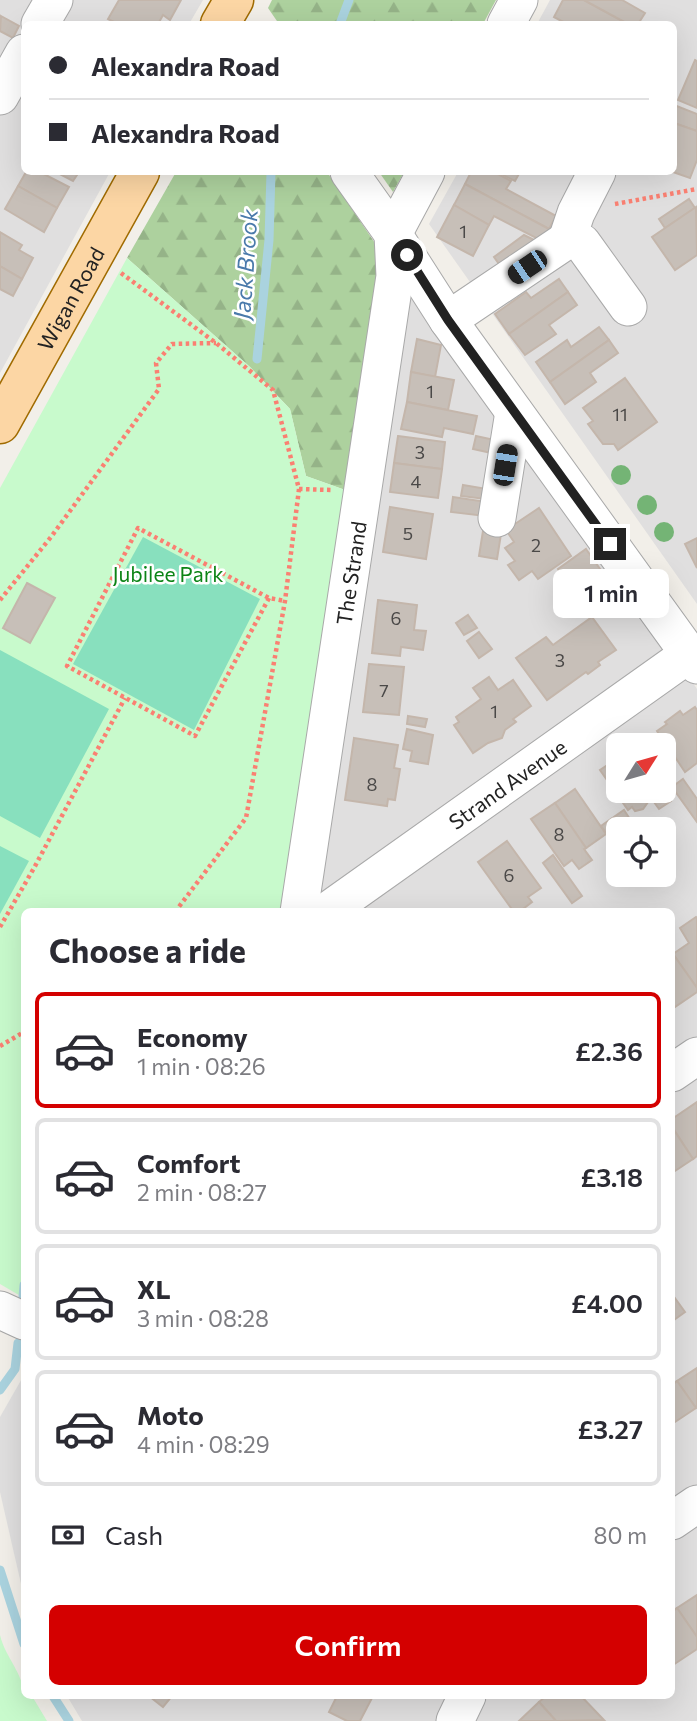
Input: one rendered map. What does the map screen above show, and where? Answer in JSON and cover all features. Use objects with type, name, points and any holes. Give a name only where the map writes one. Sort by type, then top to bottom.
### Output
[{"type":"main road","name":"Wigan Road","points":[[0,425],[138,175]]},
{"type":"street","points":[[42,21],[54,0]]},
{"type":"street","points":[[508,21],[519,0]]},
{"type":"street","points":[[0,96],[21,58]]},
{"type":"street","points":[[351,175],[448,320],[693,659]]},
{"type":"street","points":[[393,234],[424,175]]},
{"type":"street","points":[[448,320],[571,226],[596,175]]},
{"type":"street","points":[[571,226],[628,307]]},
{"type":"street","name":"The Strand","points":[[300,908],[395,275],[393,234]]},
{"type":"street","points":[[497,518],[514,412]]},
{"type":"street","name":"Strand Avenue","points":[[332,908],[693,659]]},
{"type":"street","points":[[675,1071],[697,1056]]},
{"type":"street","points":[[0,1310],[21,1320]]},
{"type":"street","points":[[675,1519],[697,1504]]},
{"type":"street","points":[[455,1721],[466,1699]]},
{"type":"path","points":[[571,226],[697,189]]},
{"type":"path","points":[[93,257],[119,272],[216,343],[273,390],[299,489],[285,601],[246,818],[178,908]]},
{"type":"path","points":[[0,600],[51,537],[159,390],[156,363],[172,344],[216,343]]},
{"type":"path","points":[[269,598],[195,736],[66,666],[138,528],[269,598],[285,601]]},
{"type":"path","points":[[0,927],[125,698]]},
{"type":"path","points":[[0,1046],[21,1033]]},
{"type":"shaded area","points":[[0,0],[203,0],[191,21],[21,21],[21,175],[108,175],[0,373]]},
{"type":"shaded area","points":[[550,0],[697,0],[697,604],[429,224],[456,175],[677,175],[677,21],[539,21]]},
{"type":"shaded area","points":[[404,294],[418,303],[697,689],[697,1721],[82,1721],[69,1699],[675,1699],[675,908],[300,908]]},
{"type":"shaded area","points":[[21,1380],[21,1584],[0,1492],[0,1417]]},
{"type":"green space","points":[[272,0],[496,0],[485,21],[277,21],[268,8]]},
{"type":"green space","points":[[174,175],[329,175],[381,252],[348,491],[306,476],[290,409],[250,367],[127,258]]},
{"type":"green space","points":[[381,175],[402,175],[393,192]]},
{"type":"green space","name":"Jubilee Park","points":[[127,258],[250,367],[290,409],[306,476],[348,491],[292,908],[21,908],[21,1296],[0,1284],[0,488]]},
{"type":"green space","points":[[143,537],[260,599],[194,730],[73,664]]},
{"type":"green space","points":[[0,650],[109,709],[40,838],[0,816]]},
{"type":"green space","points":[[0,846],[29,861],[0,914]]},
{"type":"green space","points":[[0,1635],[21,1680],[21,1699],[34,1699],[47,1721],[0,1721]]},
{"type":"building","points":[[119,0],[181,0],[170,20],[163,15],[160,21],[108,19]]},
{"type":"building","points":[[563,0],[584,0],[622,21],[561,21],[554,17]]},
{"type":"building","points":[[584,0],[622,0],[645,13],[640,21],[622,21]]},
{"type":"building","points":[[1,16],[19,26],[13,38],[0,31]]},
{"type":"building","points":[[695,60],[697,61],[697,108],[678,100]]},
{"type":"building","points":[[677,106],[697,114],[697,131],[677,124]]},
{"type":"building","points":[[677,124],[697,131],[697,160],[690,178],[677,173]]},
{"type":"building","points":[[24,175],[46,175],[69,187],[57,208],[18,186]]},
{"type":"building","points":[[62,175],[77,175],[73,181]]},
{"type":"building","points":[[470,175],[500,175],[511,181],[506,189],[556,216],[549,229],[465,184]]},
{"type":"building","points":[[503,175],[518,175],[515,181]]},
{"type":"building","points":[[465,184],[549,229],[542,241],[494,216],[489,225],[454,205]]},
{"type":"building","points":[[18,186],[57,208],[44,232],[5,209]]},
{"type":"building","points":[[689,199],[695,208],[665,228],[659,219]]},
{"type":"building","points":[[454,205],[489,225],[473,256],[437,237]]},
{"type":"building","points":[[696,207],[697,255],[675,270],[652,237]]},
{"type":"building","points":[[0,232],[22,245],[19,250],[33,258],[22,279],[0,266]]},
{"type":"building","points":[[524,235],[542,244],[504,271],[494,257]]},
{"type":"building","points":[[0,266],[22,279],[13,296],[0,289]]},
{"type":"building","points":[[559,279],[568,292],[509,334],[495,314],[526,292],[531,298]]},
{"type":"building","points":[[568,292],[577,305],[549,325],[556,334],[525,355],[509,334]]},
{"type":"building","points":[[599,327],[609,340],[550,382],[536,362],[567,340],[571,347]]},
{"type":"building","points":[[417,339],[441,345],[435,377],[411,372]]},
{"type":"building","points":[[609,340],[618,353],[590,373],[596,382],[565,404],[550,382]]},
{"type":"building","points":[[411,372],[454,380],[448,410],[407,402]]},
{"type":"building","points":[[625,378],[657,422],[618,450],[614,444],[603,444],[588,424],[593,421],[583,408]]},
{"type":"building","points":[[407,402],[477,416],[473,434],[444,428],[442,437],[401,429]]},
{"type":"building","points":[[398,436],[445,442],[442,469],[394,463]]},
{"type":"building","points":[[476,436],[499,441],[496,454],[473,449]]},
{"type":"building","points":[[394,463],[442,469],[438,498],[390,492]]},
{"type":"building","points":[[463,485],[487,489],[485,499],[461,496]]},
{"type":"building","points":[[453,497],[487,502],[485,516],[451,512]]},
{"type":"building","points":[[390,507],[433,514],[426,559],[383,552]]},
{"type":"building","points":[[539,508],[571,556],[538,579],[532,571],[519,580],[508,565],[515,561],[505,548],[514,542],[506,530]]},
{"type":"building","points":[[483,531],[501,534],[497,559],[479,556]]},
{"type":"building","points":[[697,538],[697,568],[685,544]]},
{"type":"building","points":[[586,549],[605,576],[577,596],[558,569]]},
{"type":"building","points":[[27,583],[55,598],[30,643],[3,628]]},
{"type":"building","points":[[378,600],[417,605],[414,630],[426,631],[423,650],[401,647],[400,656],[372,653]]},
{"type":"building","points":[[468,615],[477,628],[464,635],[456,623]]},
{"type":"building","points":[[592,617],[616,650],[598,662],[600,665],[588,674],[586,672],[547,700],[516,658],[546,637],[553,645]]},
{"type":"building","points":[[479,632],[492,649],[479,658],[467,641]]},
{"type":"building","points":[[369,664],[404,667],[399,715],[363,712]]},
{"type":"building","points":[[489,677],[498,690],[513,680],[531,706],[513,719],[516,722],[505,730],[502,738],[473,753],[454,725],[459,722],[456,717],[481,699],[473,688]]},
{"type":"building","points":[[695,707],[697,710],[697,763],[685,772],[676,758],[676,733],[657,731],[680,711],[683,715]]},
{"type":"building","points":[[408,716],[427,719],[425,727],[407,724]]},
{"type":"building","points":[[407,729],[433,735],[428,764],[410,761],[412,751],[403,749]]},
{"type":"building","points":[[354,738],[398,745],[394,768],[400,769],[395,800],[388,799],[387,806],[345,800]]},
{"type":"building","points":[[606,766],[606,779],[600,770]]},
{"type":"building","points":[[683,779],[697,799],[697,822],[676,793],[676,784]]},
{"type":"building","points":[[575,789],[606,834],[586,848],[555,803]]},
{"type":"building","points":[[555,803],[592,860],[579,869],[572,860],[564,866],[531,819]]},
{"type":"building","points":[[623,803],[647,803],[643,809],[635,811],[632,807],[628,810]]},
{"type":"building","points":[[655,803],[668,803],[659,809]]},
{"type":"building","points":[[624,810],[629,817],[614,817]]},
{"type":"building","points":[[507,841],[541,888],[528,897],[532,902],[524,908],[511,908],[478,862]]},
{"type":"building","points":[[553,855],[582,896],[572,903],[543,863]]},
{"type":"building","points":[[697,918],[697,988],[675,957],[675,953],[689,943],[680,928]]},
{"type":"building","points":[[675,957],[697,988],[697,992],[675,1007]]},
{"type":"building","points":[[697,1102],[697,1156],[693,1159],[675,1132],[675,1117]]},
{"type":"building","points":[[675,1132],[693,1159],[675,1171]]},
{"type":"building","points":[[675,1298],[685,1312],[675,1319]]},
{"type":"building","points":[[697,1368],[697,1407],[696,1408],[677,1381]]},
{"type":"building","points":[[677,1381],[696,1408],[675,1422]]},
{"type":"building","points":[[697,1595],[697,1637],[677,1608]]},
{"type":"building","points":[[677,1608],[697,1637],[697,1649],[675,1664]]},
{"type":"building","points":[[153,1699],[170,1699],[163,1707]]},
{"type":"building","points":[[336,1699],[371,1699],[360,1721],[347,1721],[329,1712]]},
{"type":"building","points":[[542,1699],[584,1699],[604,1720],[556,1721],[539,1702]]},
{"type":"building","points":[[539,1702],[556,1721],[519,1721]]},
{"type":"waterway","name":"Jack Brook","points":[[341,21],[349,0]]},
{"type":"waterway","name":"Jack Brook","points":[[257,359],[269,240],[271,175]]},
{"type":"waterway","name":"Jack Brook","points":[[0,1390],[15,1369],[18,1343]]},
{"type":"waterway","name":"Jack Brook","points":[[0,1570],[21,1635]]},
{"type":"waterway","name":"Jack Brook","points":[[55,1699],[69,1721]]},
{"type":"route","points":[[407,255],[448,320],[610,544]]}]
